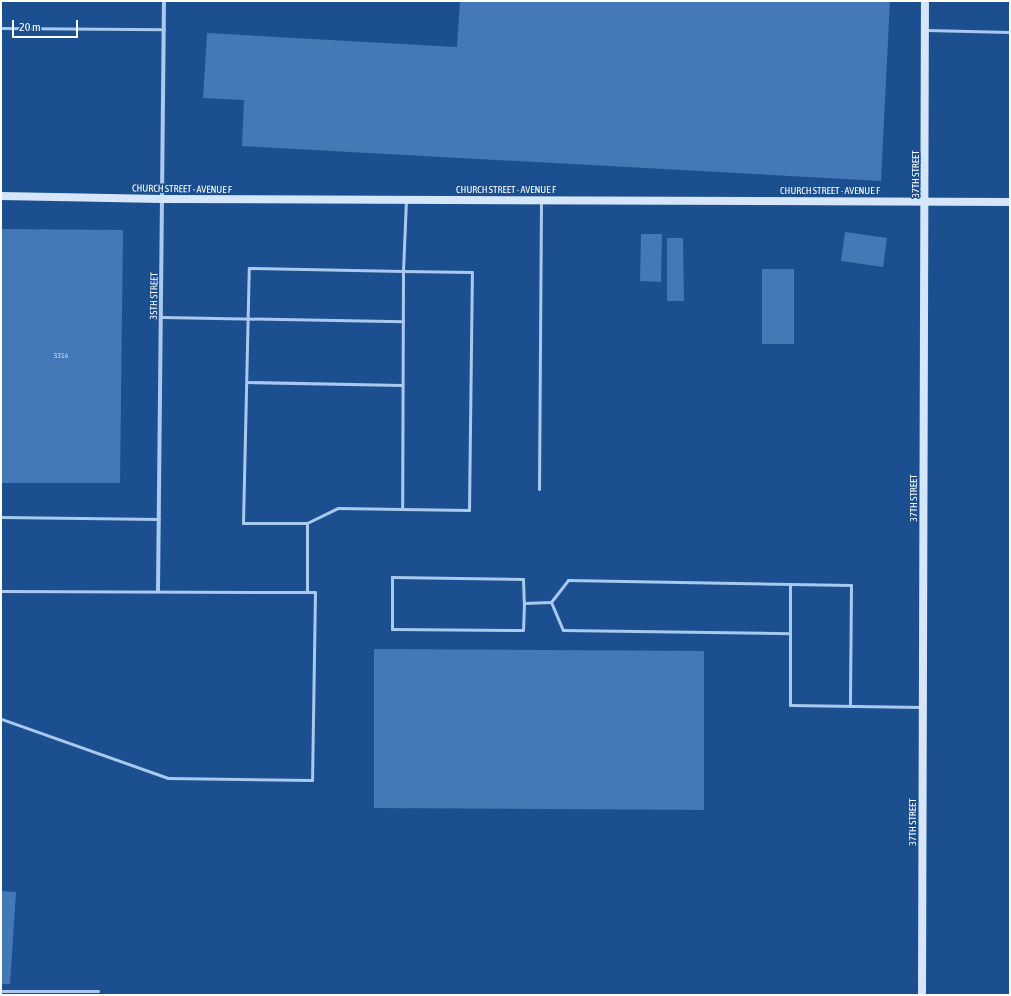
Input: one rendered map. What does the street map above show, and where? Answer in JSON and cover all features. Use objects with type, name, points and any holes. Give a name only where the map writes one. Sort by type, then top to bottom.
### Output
[{"type":"street","name":"35TH STREET","points":[[158,591],[162,317],[164,1]]},
{"type":"street","name":"37TH STREET","points":[[922,995],[926,202],[925,1]]},
{"type":"street","name":"CHURCH STREET - AVENUE F","points":[[1,196],[162,199],[1010,202]]},
{"type":"lane","points":[[1,28],[164,29]]},
{"type":"lane","points":[[925,30],[1010,32]]},
{"type":"lane","points":[[402,509],[403,271],[406,200]]},
{"type":"lane","points":[[539,488],[541,200]]},
{"type":"lane","points":[[249,268],[472,272],[469,510],[338,508],[307,523],[243,523],[248,319],[249,268]]},
{"type":"lane","points":[[162,317],[403,321]]},
{"type":"lane","points":[[247,382],[402,385]]},
{"type":"lane","points":[[1,517],[159,519]]},
{"type":"lane","points":[[307,523],[307,591]]},
{"type":"lane","points":[[392,577],[523,579],[524,602],[524,630],[392,629],[392,577]]},
{"type":"lane","points":[[551,602],[568,580],[851,585],[850,706]]},
{"type":"lane","points":[[790,584],[790,705],[923,707]]},
{"type":"lane","points":[[1,591],[315,592],[312,780],[168,778],[1,719]]},
{"type":"lane","points":[[524,602],[551,602]]},
{"type":"lane","points":[[551,602],[564,630],[790,633]]},
{"type":"lane","points":[[1,991],[98,991]]},
{"type":"building","points":[[460,1],[890,1],[881,181],[242,146],[244,100],[203,98],[207,33],[457,47]]},
{"type":"building","points":[[1,229],[123,230],[120,483],[1,483]]},
{"type":"building","points":[[845,232],[887,238],[883,267],[841,261]]},
{"type":"building","points":[[641,234],[662,234],[661,282],[640,281]]},
{"type":"building","points":[[667,238],[683,238],[684,301],[667,301]]},
{"type":"building","points":[[762,269],[794,269],[794,344],[762,344]]},
{"type":"building","points":[[374,649],[704,651],[704,810],[374,808]]},
{"type":"building","points":[[1,891],[16,892],[10,984],[1,984]]}]
